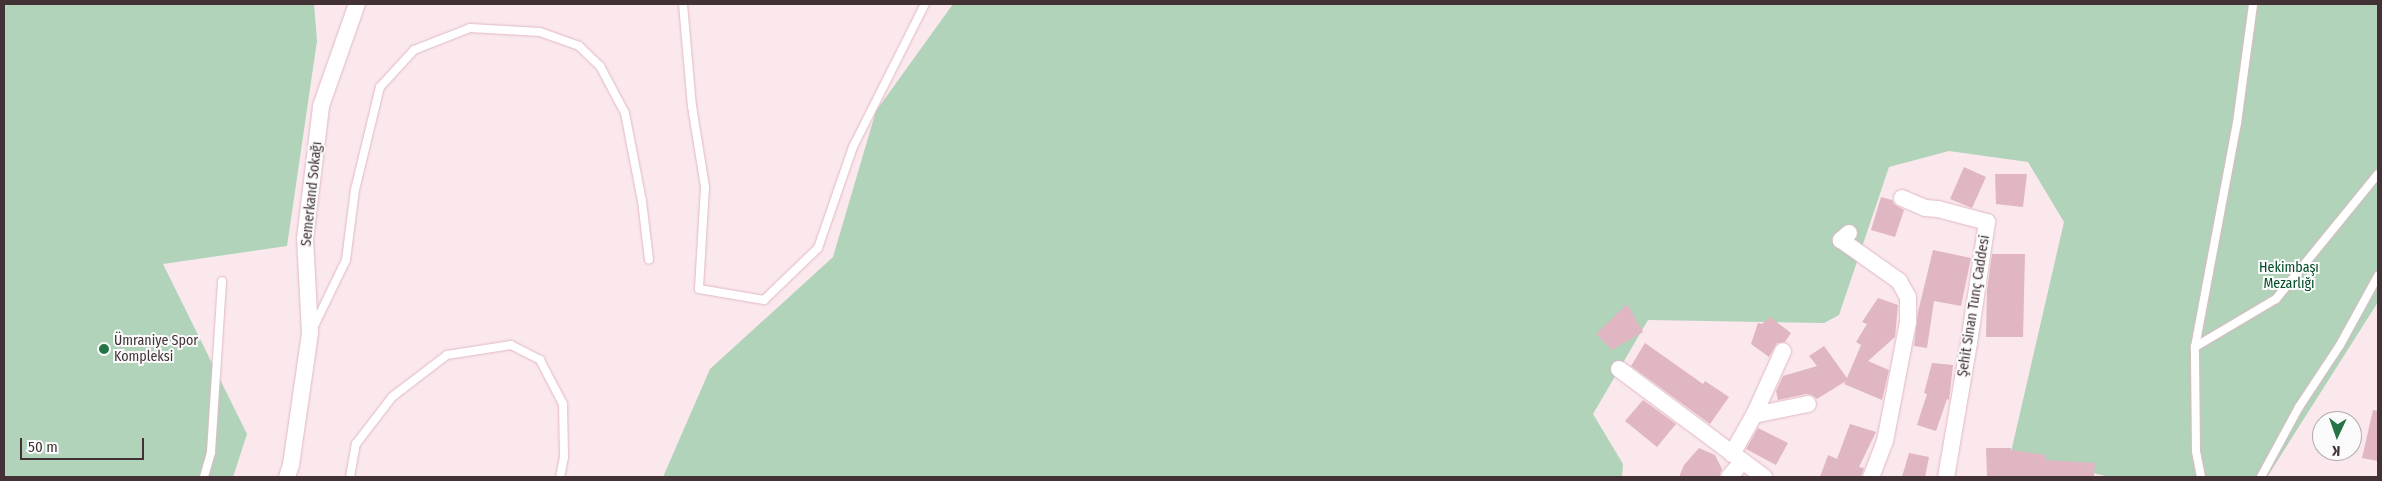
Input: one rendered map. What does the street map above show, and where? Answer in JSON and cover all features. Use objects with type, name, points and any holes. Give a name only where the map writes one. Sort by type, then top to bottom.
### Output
[{"type":"street","name":"Semerkand Sokağı","points":[[287,477],[291,465],[310,333],[305,239],[321,106],[357,4]]},
{"type":"street","name":"Şehit Sinan Tunç Caddesi","points":[[1902,198],[1925,208],[1938,209],[1987,222],[1946,477]]},
{"type":"street","points":[[1849,233],[1841,240],[1898,281],[1908,297],[1908,322],[1885,441],[1870,477]]},
{"type":"street","points":[[1729,477],[1783,351]]},
{"type":"street","points":[[1619,369],[1764,477]]},
{"type":"street","points":[[1754,415],[1808,404]]},
{"type":"lane","points":[[683,4],[692,106],[705,187],[699,289],[764,300],[818,248],[853,147],[924,4]]},
{"type":"lane","points":[[2201,477],[2196,451],[2195,346],[2237,123],[2253,4]]},
{"type":"lane","points":[[310,333],[346,260],[355,190],[380,87],[414,50],[470,28],[540,32],[579,46],[600,66],[625,113],[642,201],[649,260]]},
{"type":"lane","points":[[2195,346],[2276,299],[2378,174]]},
{"type":"lane","points":[[2261,477],[2299,407],[2340,345],[2378,276]]},
{"type":"lane","points":[[204,477],[210,452],[222,281]]},
{"type":"lane","points":[[350,477],[356,444],[392,397],[447,355],[511,345],[540,360],[563,404],[564,457],[560,477]]},
{"type":"green space","points":[[4,4],[314,4],[317,41],[287,246],[163,264],[247,434],[233,477],[4,477]]},
{"type":"green space","name":"Hekimbaşı Mezarlığı","points":[[953,4],[2378,4],[2378,302],[2267,477],[2109,477],[2011,452],[2064,222],[2028,162],[1949,151],[1889,167],[1839,315],[1824,323],[1648,320],[1593,414],[1623,464],[1622,477],[663,477],[710,369],[833,257],[876,111]]},
{"type":"building","points":[[1964,167],[1986,177],[1972,208],[1950,199]]},
{"type":"building","points":[[1995,174],[2027,174],[2023,207],[1996,204]]},
{"type":"building","points":[[1881,197],[1892,200],[1894,204],[1904,210],[1895,237],[1871,230]]},
{"type":"building","points":[[1933,250],[1971,258],[1961,306],[1934,301],[1927,348],[1914,346],[1918,312]]},
{"type":"building","points":[[1992,254],[2025,254],[2023,337],[1986,337],[1987,291]]},
{"type":"building","points":[[1878,298],[1898,305],[1895,337],[1868,361],[1889,370],[1882,400],[1844,384],[1846,381],[1817,399],[1812,395],[1806,394],[1778,400],[1776,391],[1783,376],[1817,366],[1809,356],[1824,346],[1847,378],[1861,345],[1856,342],[1867,324],[1862,322]]},
{"type":"building","points":[[1627,304],[1643,332],[1612,350],[1596,334]]},
{"type":"building","points":[[1770,317],[1791,333],[1785,342],[1777,343],[1769,357],[1751,344],[1758,323],[1762,324]]},
{"type":"building","points":[[1645,343],[1703,384],[1705,381],[1729,397],[1710,424],[1631,366]]},
{"type":"building","points":[[1932,363],[1953,365],[1949,400],[1947,399],[1936,431],[1917,425],[1927,394],[1924,393]]},
{"type":"building","points":[[1643,400],[1676,424],[1657,447],[1625,421]]},
{"type":"building","points":[[2373,410],[2378,411],[2378,461],[2362,458]]},
{"type":"building","points":[[1850,424],[1876,432],[1859,467],[1864,468],[1861,477],[1820,477],[1828,455],[1837,459]]},
{"type":"building","points":[[1758,428],[1788,443],[1776,465],[1746,449]]},
{"type":"building","points":[[1699,448],[1715,455],[1722,469],[1719,477],[1679,477],[1684,465]]},
{"type":"building","points":[[1986,448],[2011,448],[2011,450],[2046,455],[2046,460],[2095,463],[2094,477],[1987,476]]},
{"type":"building","points":[[1909,453],[1929,457],[1925,477],[1902,477]]},
{"type":"place","name":"Ümraniye Spor Kompleksi","points":[[104,349]]}]
